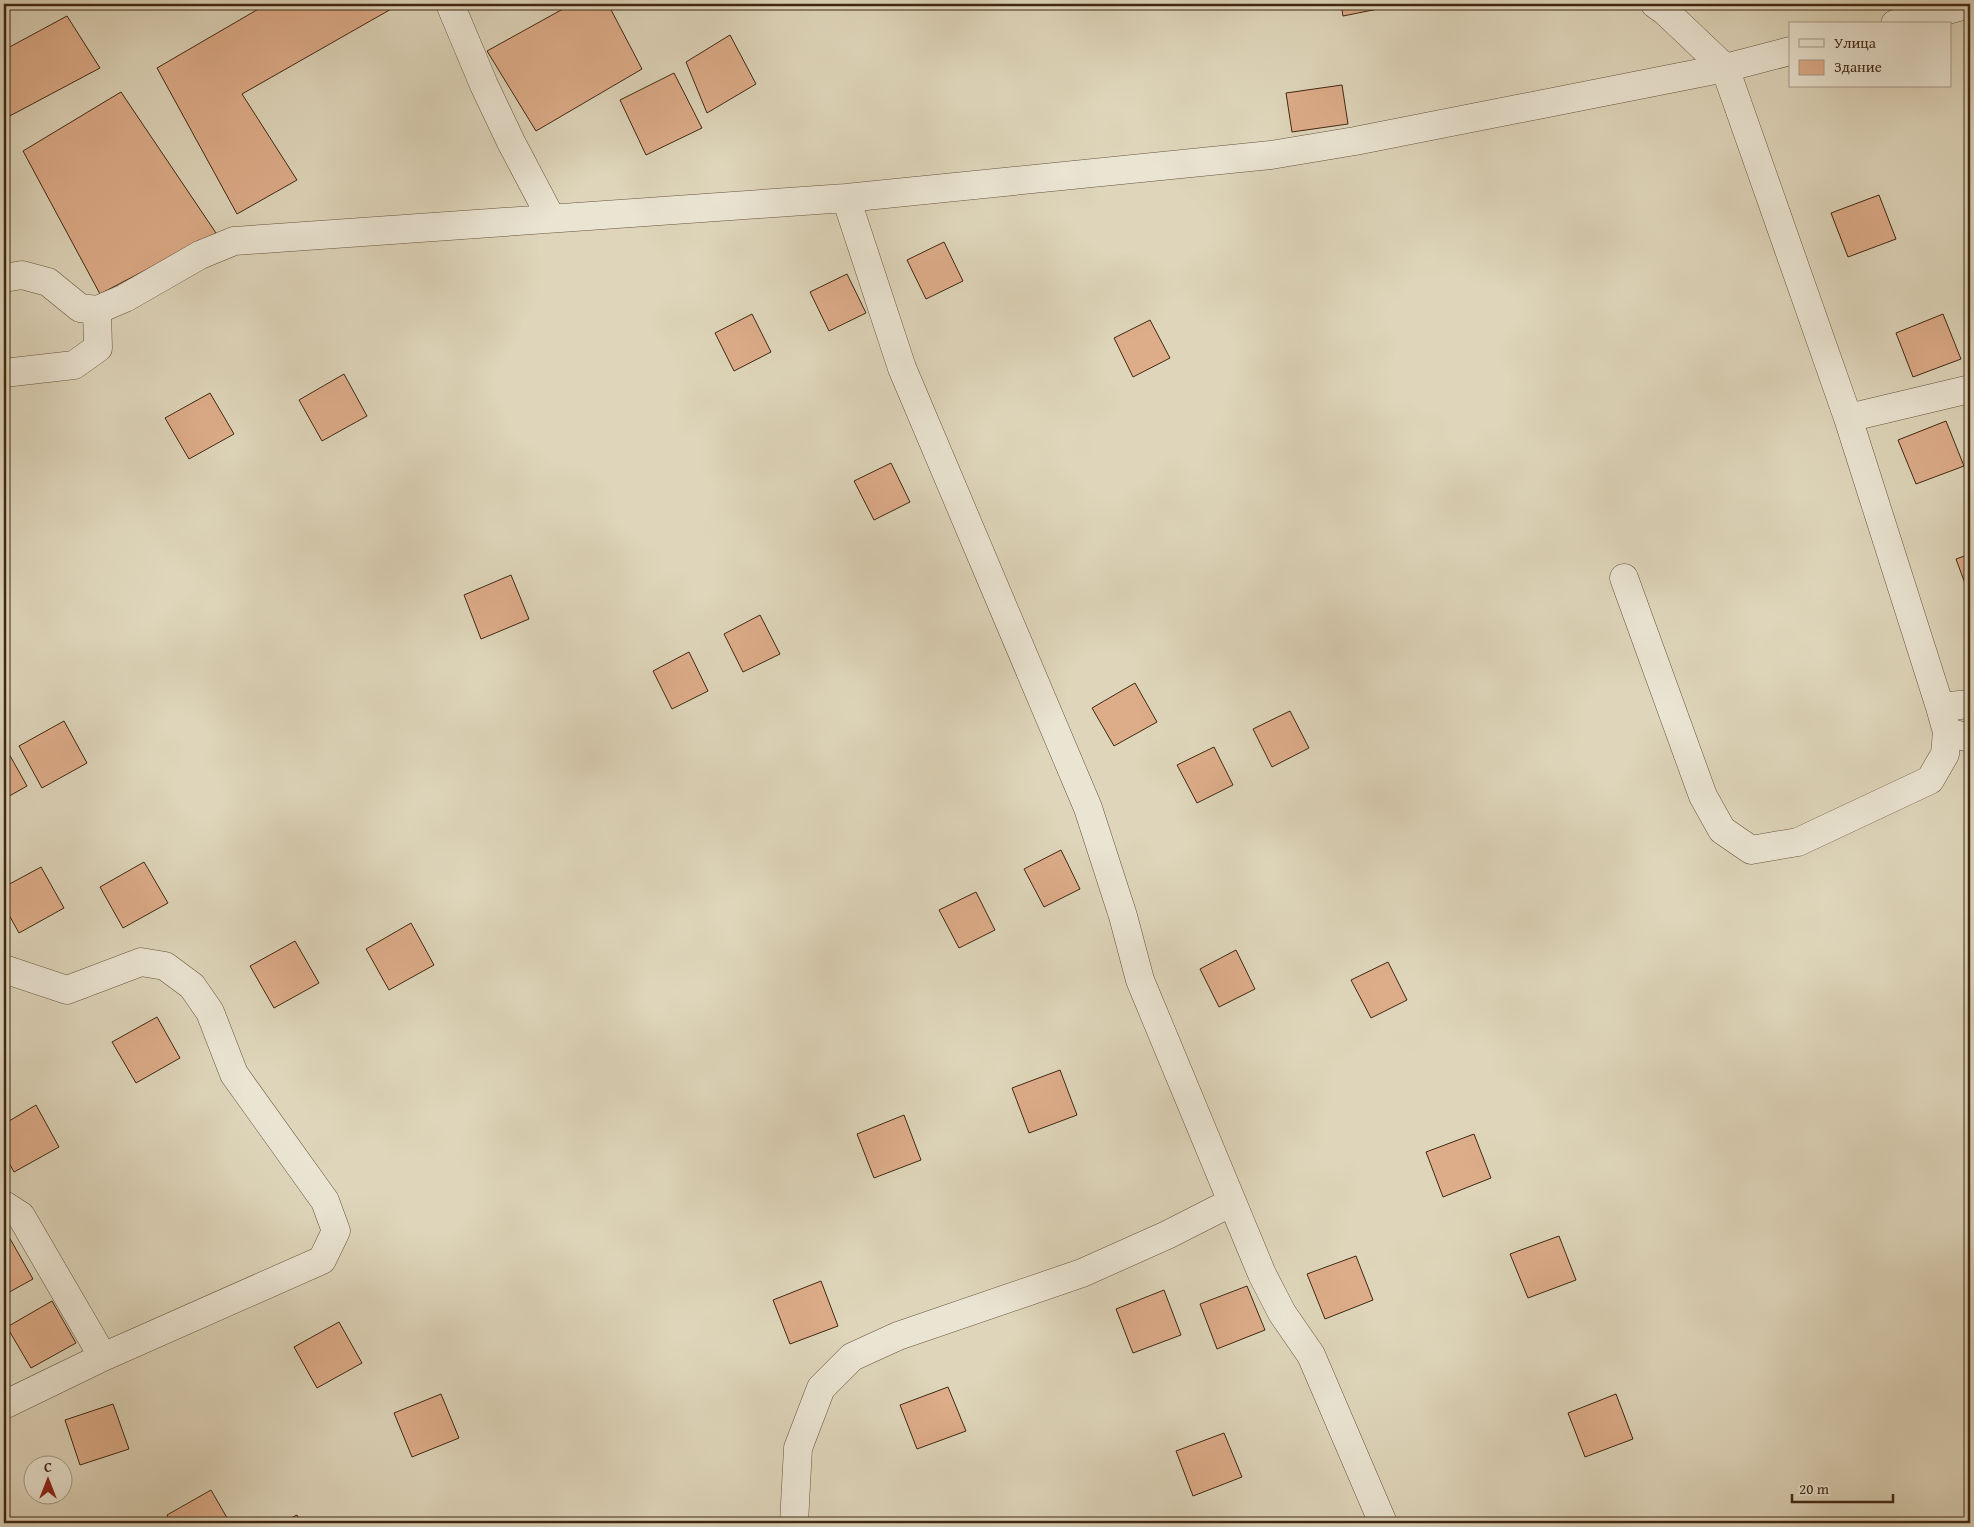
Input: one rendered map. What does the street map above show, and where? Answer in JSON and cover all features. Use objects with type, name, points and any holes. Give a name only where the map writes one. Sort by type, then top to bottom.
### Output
[{"type":"street","points":[[450,4],[511,142],[551,218]]},
{"type":"street","points":[[1655,4],[1666,12],[1725,68],[1848,418],[1953,726]]},
{"type":"street","points":[[1902,22],[1970,4]]},
{"type":"street","points":[[4,278],[22,275],[48,282],[80,308],[97,310],[125,298],[200,255],[234,242],[846,198],[1271,156],[1725,68],[1789,51]]},
{"type":"street","points":[[846,198],[902,368],[1088,808],[1123,916],[1140,980],[1262,1274],[1282,1313],[1312,1355],[1383,1523]]},
{"type":"street","points":[[4,373],[74,365],[98,348],[97,310]]},
{"type":"street","points":[[1848,418],[1970,389]]},
{"type":"street","points":[[1624,578],[1703,796],[1722,830],[1751,850],[1798,842],[1930,780],[1946,754],[1953,726],[1970,704]]},
{"type":"street","points":[[4,969],[67,990],[140,962],[165,966],[192,986],[210,1012],[234,1074],[324,1200],[336,1231],[322,1260],[103,1357],[4,1405]]},
{"type":"street","points":[[794,1523],[798,1448],[821,1388],[852,1357],[898,1336],[1082,1273],[1168,1235],[1232,1202]]},
{"type":"street","points":[[4,1205],[21,1216],[103,1357]]},
{"type":"building","points":[[267,4],[400,4],[242,94],[297,180],[237,214],[157,68]]},
{"type":"building","points":[[572,4],[608,4],[642,69],[536,131],[487,51]]},
{"type":"building","points":[[1341,4],[1382,4],[1383,8],[1343,16]]},
{"type":"building","points":[[67,16],[100,68],[4,119],[4,50]]},
{"type":"building","points":[[730,35],[756,84],[707,113],[686,62]]},
{"type":"building","points":[[674,73],[702,128],[646,155],[620,100]]},
{"type":"building","points":[[1342,85],[1348,124],[1292,132],[1286,93]]},
{"type":"building","points":[[121,92],[216,233],[100,294],[23,151]]},
{"type":"building","points":[[1879,195],[1896,239],[1848,257],[1831,213]]},
{"type":"building","points":[[944,242],[963,281],[926,299],[907,260]]},
{"type":"building","points":[[847,274],[866,313],[829,331],[810,292]]},
{"type":"building","points":[[752,314],[771,352],[734,371],[715,333]]},
{"type":"building","points":[[1943,314],[1961,359],[1913,377],[1896,333]]},
{"type":"building","points":[[1150,320],[1170,358],[1133,377],[1114,338]]},
{"type":"building","points":[[344,374],[367,416],[322,441],[299,400]]},
{"type":"building","points":[[210,393],[234,434],[189,459],[165,418]]},
{"type":"building","points":[[1946,421],[1964,466],[1916,484],[1898,440]]},
{"type":"building","points":[[891,463],[910,502],[874,520],[854,481]]},
{"type":"building","points":[[1970,554],[1970,597],[1956,559]]},
{"type":"building","points":[[511,575],[529,619],[481,639],[464,595]]},
{"type":"building","points":[[760,615],[780,654],[743,672],[724,634]]},
{"type":"building","points":[[689,652],[708,691],[672,709],[653,671]]},
{"type":"building","points":[[1135,683],[1157,722],[1114,746],[1092,708]]},
{"type":"building","points":[[1290,711],[1309,748],[1272,767],[1253,729]]},
{"type":"building","points":[[64,721],[87,763],[42,788],[19,746]]},
{"type":"building","points":[[4,745],[27,786],[4,799]]},
{"type":"building","points":[[1214,747],[1233,785],[1197,803],[1177,765]]},
{"type":"building","points":[[1061,850],[1080,889],[1044,907],[1024,869]]},
{"type":"building","points":[[144,862],[168,903],[123,928],[100,887]]},
{"type":"building","points":[[41,867],[64,908],[19,933],[4,906],[4,887]]},
{"type":"building","points":[[976,892],[995,930],[959,948],[939,910]]},
{"type":"building","points":[[411,923],[434,965],[389,990],[366,949]]},
{"type":"building","points":[[295,941],[319,983],[274,1008],[250,966]]},
{"type":"building","points":[[1236,950],[1255,989],[1219,1007],[1200,969]]},
{"type":"building","points":[[1388,962],[1407,1000],[1371,1018],[1351,980]]},
{"type":"building","points":[[157,1017],[180,1058],[136,1083],[112,1042]]},
{"type":"building","points":[[1060,1070],[1077,1115],[1029,1133],[1012,1088]]},
{"type":"building","points":[[36,1105],[59,1147],[14,1172],[4,1154],[4,1124]]},
{"type":"building","points":[[904,1115],[921,1160],[874,1178],[857,1134]]},
{"type":"building","points":[[1474,1134],[1491,1178],[1443,1197],[1426,1152]]},
{"type":"building","points":[[1559,1236],[1576,1280],[1528,1298],[1510,1254]]},
{"type":"building","points":[[9,1237],[33,1279],[4,1295],[4,1240]]},
{"type":"building","points":[[1356,1256],[1373,1300],[1325,1319],[1307,1274]]},
{"type":"building","points":[[821,1281],[838,1326],[790,1344],[773,1300]]},
{"type":"building","points":[[1247,1286],[1265,1330],[1217,1349],[1200,1304]]},
{"type":"building","points":[[1164,1290],[1181,1335],[1133,1353],[1116,1309]]},
{"type":"building","points":[[52,1301],[76,1343],[31,1368],[7,1327]]},
{"type":"building","points":[[339,1322],[362,1363],[317,1388],[294,1347]]},
{"type":"building","points":[[948,1387],[966,1431],[917,1449],[900,1405]]},
{"type":"building","points":[[441,1394],[459,1438],[412,1457],[394,1413]]},
{"type":"building","points":[[1616,1394],[1633,1439],[1585,1457],[1568,1413]]},
{"type":"building","points":[[113,1404],[129,1449],[80,1465],[65,1420]]},
{"type":"building","points":[[1224,1433],[1242,1477],[1193,1496],[1176,1451]]},
{"type":"building","points":[[211,1490],[230,1523],[171,1523],[167,1515]]},
{"type":"building","points":[[297,1515],[302,1523],[281,1523]]}]
